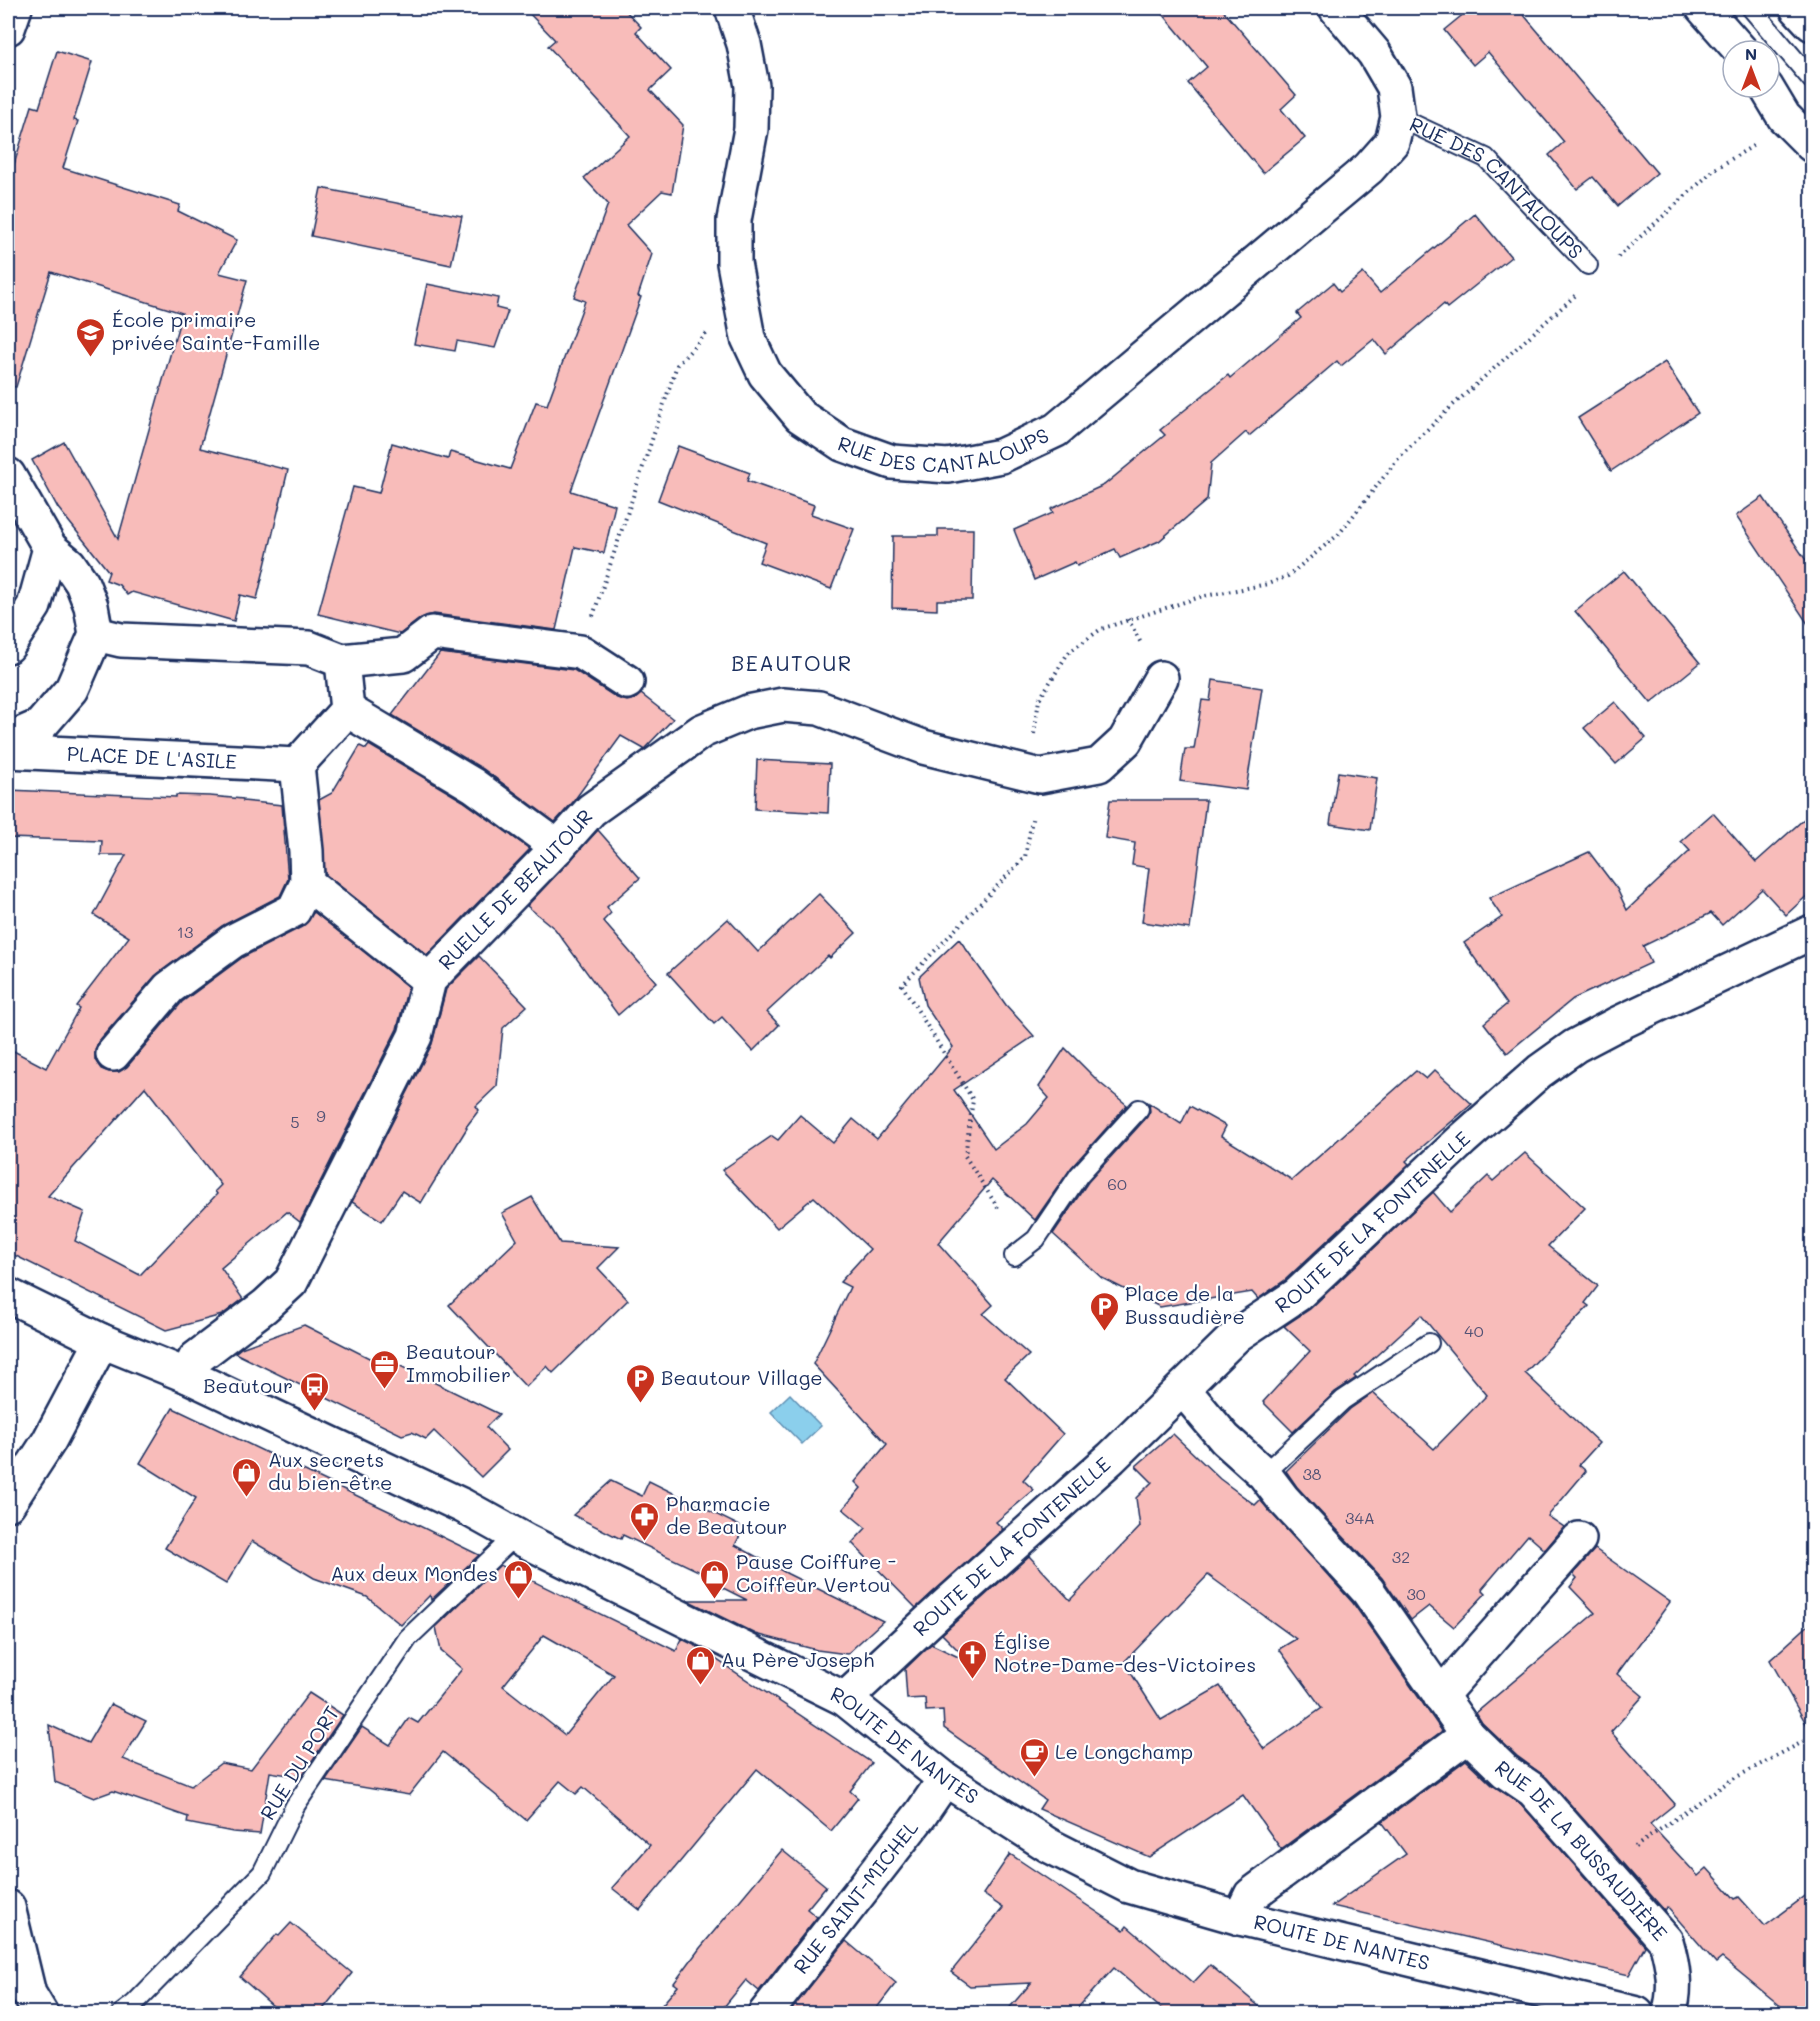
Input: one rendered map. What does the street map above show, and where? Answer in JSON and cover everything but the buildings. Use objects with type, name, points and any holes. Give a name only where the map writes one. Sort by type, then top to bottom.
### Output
[{"type":"street","points":[[8,28],[15,8]]},
{"type":"street","name":"RUE DES CANTALOUPS","points":[[732,8],[744,44],[752,86],[751,129],[734,220],[734,262],[748,338],[765,374],[800,416],[842,444],[892,462],[948,466],[1001,456],[1056,430],[1369,168],[1392,142],[1398,117],[1394,87],[1374,53],[1336,8]]},
{"type":"street","points":[[1703,8],[1730,39]]},
{"type":"street","points":[[1797,8],[1812,24]]},
{"type":"street","points":[[1773,99],[1784,117],[1812,145]]},
{"type":"street","points":[[8,475],[50,548],[69,564],[82,583],[91,606],[96,634],[72,689],[40,726],[8,740]]},
{"type":"street","points":[[8,646],[34,606],[50,548]]},
{"type":"street","points":[[96,634],[121,640],[309,648],[342,661],[403,655],[432,633],[581,652],[627,682]]},
{"type":"street","points":[[113,1054],[169,988],[233,941],[294,910],[306,883],[306,851],[297,765],[347,710],[342,661]]},
{"type":"street","name":"RUELLE DE BEAUTOUR","points":[[188,1376],[195,1359],[265,1306],[291,1282],[415,1036],[429,980],[591,810],[702,731],[748,712],[783,705],[819,708],[923,747],[1040,776],[1099,765],[1125,741],[1161,678]]},
{"type":"street","points":[[347,710],[473,785],[558,847]]},
{"type":"street","name":"PLACE DE L'ASILE","points":[[8,751],[297,765]]},
{"type":"street","points":[[306,883],[429,980]]},
{"type":"street","name":"ROUTE DE LA FONTENELLE","points":[[845,1699],[946,1605],[1112,1458],[1237,1335],[1297,1295],[1463,1139],[1540,1071],[1575,1046],[1615,1025],[1812,932]]},
{"type":"street","name":"ROUTE DE NANTES","points":[[8,1295],[102,1341],[188,1376],[463,1506],[516,1535],[845,1699],[945,1779],[1048,1845],[1129,1886],[1239,1918],[1637,2013]]},
{"type":"street","points":[[8,1504],[50,1441],[102,1341]]},
{"type":"street","name":"RUE DE LA BUSSAUDIÈRE","points":[[1184,1389],[1225,1439],[1264,1474],[1283,1499],[1368,1591],[1468,1735],[1505,1771],[1533,1790],[1666,1941],[1673,1966],[1674,1999],[1669,2013]]},
{"type":"street","points":[[1440,1696],[1579,1539]]},
{"type":"street","points":[[1239,1918],[1251,1895],[1468,1735]]},
{"type":"street","name":"RUE SAINT-MICHEL","points":[[765,2013],[931,1801],[945,1779]]},
{"type":"street","points":[[8,1906],[29,1994],[41,2013]]},
{"type":"lane","points":[[1751,8],[1812,80]]},
{"type":"lane","name":"RUE DES CANTALOUPS","points":[[1398,117],[1486,158],[1588,266]]},
{"type":"lane","points":[[1014,1256],[1036,1239],[1079,1175],[1139,1109]]},
{"type":"lane","points":[[1264,1474],[1343,1400],[1429,1343]]},
{"type":"lane","name":"RUE DU PORT","points":[[121,2013],[134,2004],[262,1873],[295,1806],[408,1638],[516,1535]]},
{"type":"path","points":[[1613,262],[1715,169],[1768,137],[1784,117]]},
{"type":"path","points":[[998,1208],[965,1156],[972,1100],[902,985],[1025,857],[1040,776],[1034,725],[1038,700],[1068,653],[1101,629],[1200,597],[1268,584],[1288,576],[1339,534],[1401,455],[1580,291]]},
{"type":"path","points":[[581,652],[677,365],[740,297]]},
{"type":"path","points":[[1603,1870],[1731,1780],[1812,1737]]},
{"type":"water","points":[[790,1394],[821,1426],[802,1444],[771,1412]]},
{"type":"place","name":"École primaire privée Sainte-Famille","points":[[91,358]]},
{"type":"place","name":"Place de la Bussaudière","points":[[1104,1332]]},
{"type":"place","name":"Beautour Immobilier","points":[[385,1390]]},
{"type":"place","name":"Beautour Village","points":[[640,1404]]},
{"type":"place","name":"Beautour","points":[[314,1412]]},
{"type":"place","name":"Aux secrets du bien-être","points":[[247,1498]]},
{"type":"place","name":"Pharmacie de Beautour","points":[[645,1542]]},
{"type":"place","name":"Aux deux Mondes","points":[[519,1600]]},
{"type":"place","name":"Pause Coiffure - Coiffeur Vertou","points":[[715,1600]]},
{"type":"place","name":"Église Notre-Dame-des-Victoires","points":[[973,1680]]},
{"type":"place","name":"Au Père Joseph","points":[[700,1686]]},
{"type":"place","name":"Le Longchamp","points":[[1034,1778]]},
{"type":"district","name":"BEAUTOUR","points":[[792,664]]}]
